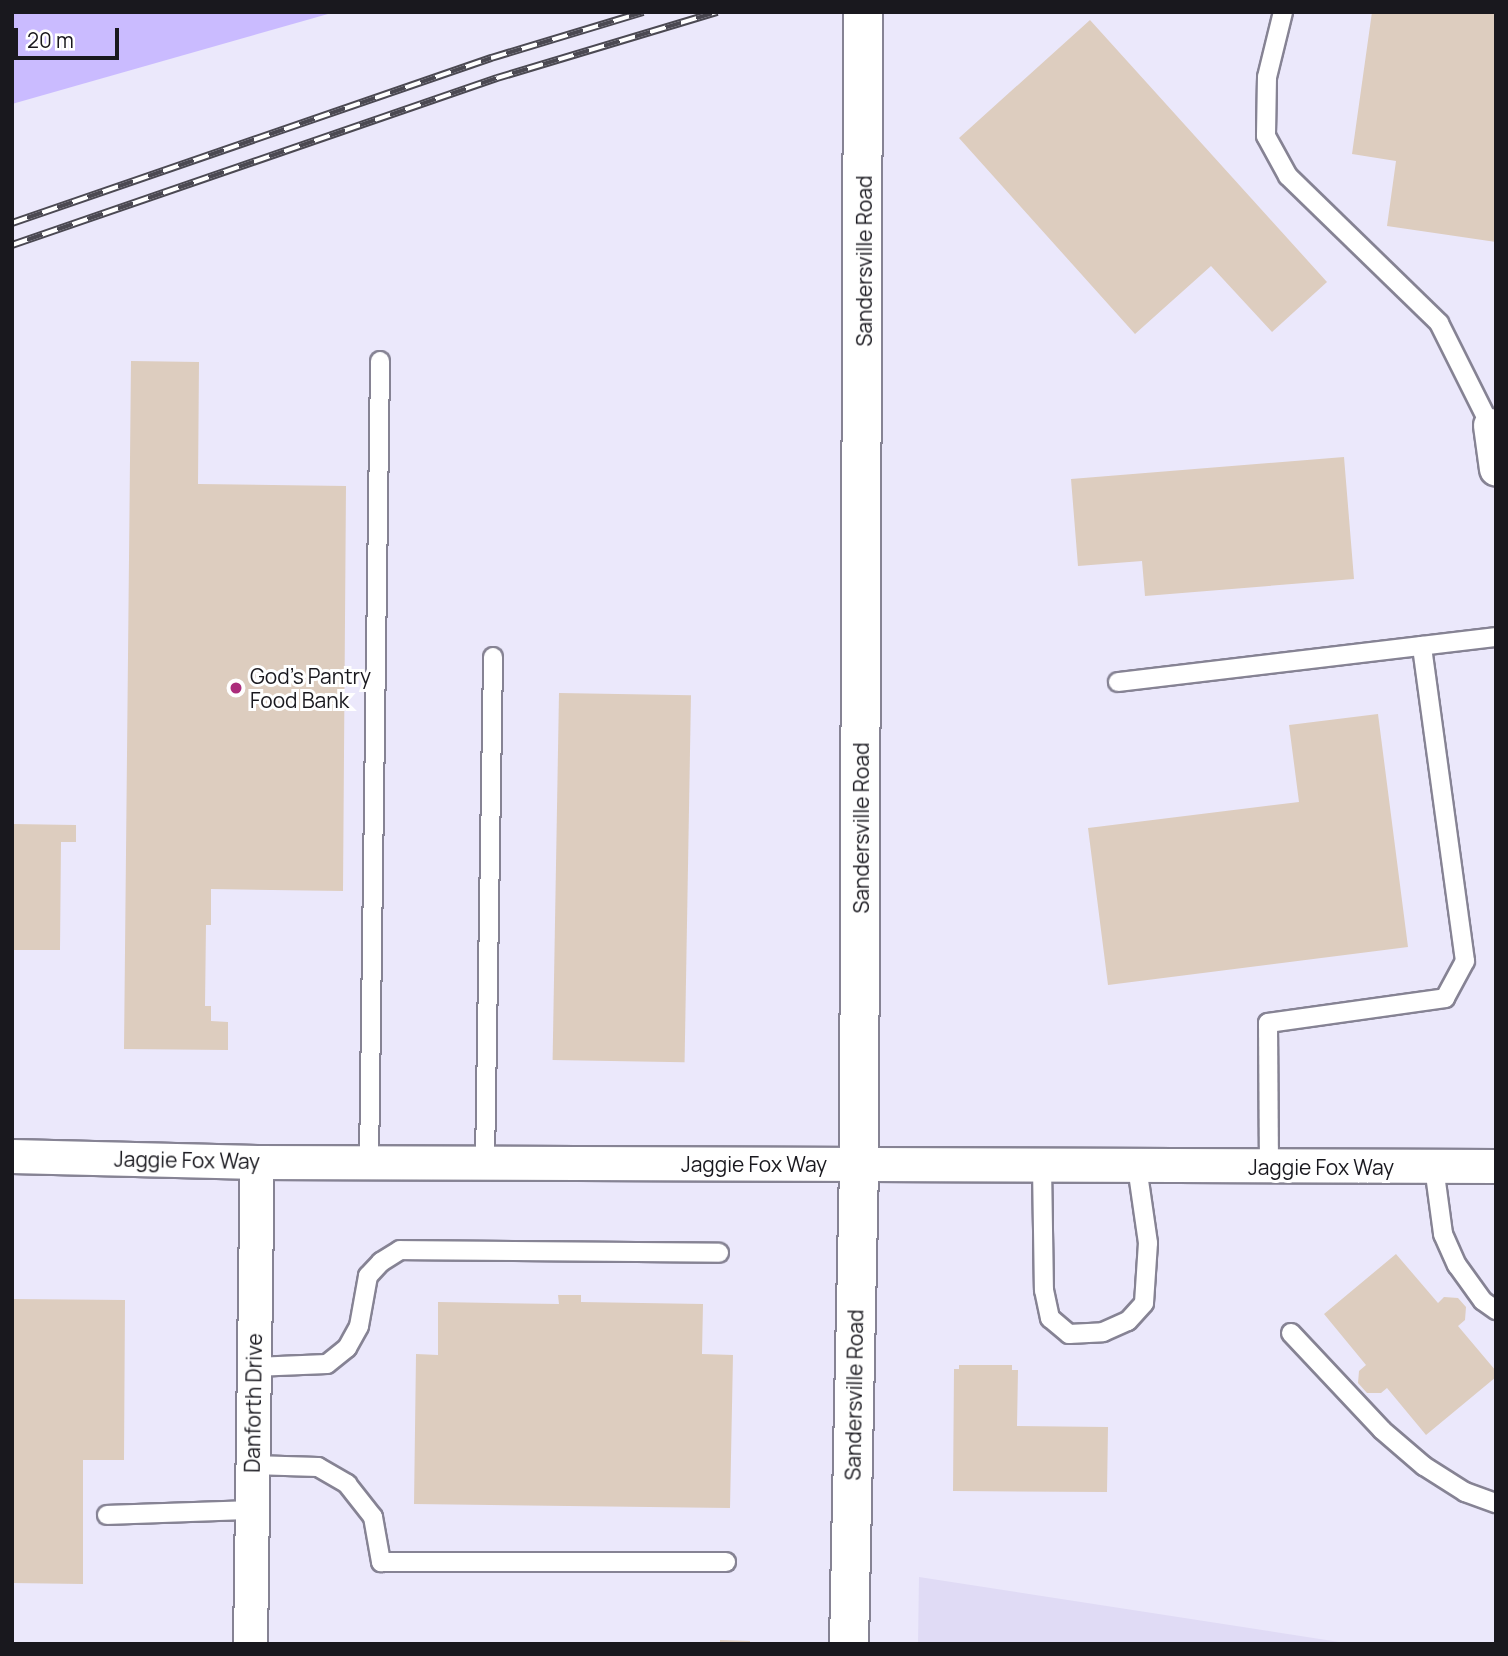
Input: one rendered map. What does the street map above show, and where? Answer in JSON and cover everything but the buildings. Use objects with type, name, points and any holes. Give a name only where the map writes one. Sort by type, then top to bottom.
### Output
[{"type":"street","name":"Sandersville Road","points":[[849,1644],[859,1165],[863,12]]},
{"type":"street","points":[[1493,420],[1496,469]]},
{"type":"street","name":"Jaggie Fox Way","points":[[12,1156],[257,1162],[1138,1167],[1496,1166]]},
{"type":"street","name":"Danforth Drive","points":[[250,1644],[257,1162]]},
{"type":"lane","points":[[1283,12],[1267,77],[1266,136],[1288,176],[1439,323],[1493,420]]},
{"type":"lane","points":[[369,1162],[380,362]]},
{"type":"lane","points":[[1118,682],[1496,637]]},
{"type":"lane","points":[[1269,1167],[1268,1023],[1445,998],[1465,961],[1422,646]]},
{"type":"lane","points":[[485,1163],[493,657]]},
{"type":"lane","points":[[1042,1166],[1044,1290],[1050,1318],[1069,1334],[1103,1332],[1128,1321],[1144,1303],[1148,1243],[1138,1167]]},
{"type":"lane","points":[[1434,1167],[1443,1234],[1457,1265],[1483,1300],[1496,1310]]},
{"type":"lane","points":[[254,1367],[327,1364],[347,1348],[359,1326],[368,1276],[381,1262],[400,1250],[719,1253]]},
{"type":"lane","points":[[1291,1333],[1382,1430],[1424,1466],[1465,1492],[1496,1503]]},
{"type":"lane","points":[[252,1465],[318,1467],[347,1484],[373,1517],[381,1562],[726,1562]]},
{"type":"lane","points":[[107,1515],[252,1510]]},
{"type":"shaded area","points":[[12,12],[335,12],[12,104]]},
{"type":"shaded area","points":[[919,1577],[1352,1644],[918,1644]]},
{"type":"railway","points":[[12,223],[491,58],[643,12]]},
{"type":"railway","points":[[12,245],[497,78],[717,12]]},
{"type":"place","name":"God's Pantry Food Bank","points":[[236,688]]}]
